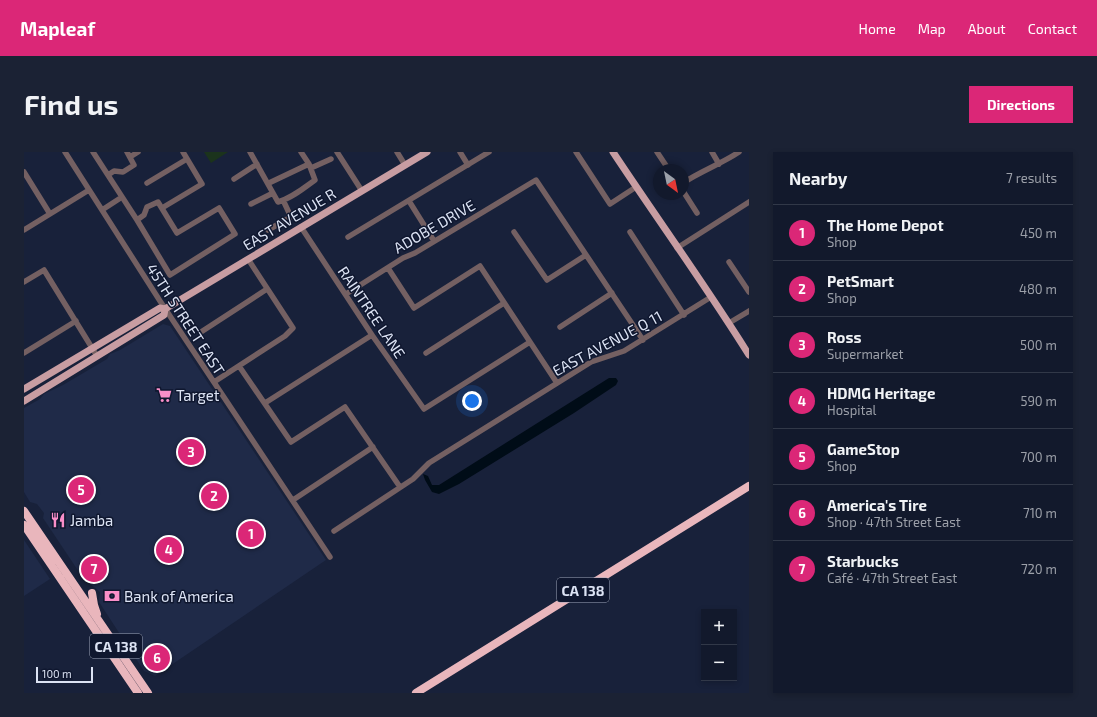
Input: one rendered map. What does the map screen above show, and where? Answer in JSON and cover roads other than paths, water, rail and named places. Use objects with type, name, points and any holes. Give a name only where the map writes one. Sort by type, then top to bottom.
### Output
[{"type":"highway","name":"CA 138","points":[[416,693],[749,486]]},
{"type":"highway","name":"CA 138","points":[[24,510],[148,693]]},
{"type":"highway","points":[[24,520],[36,534],[62,572],[68,576]]},
{"type":"highway","name":"CA 138","points":[[24,525],[138,693]]},
{"type":"highway","points":[[92,593],[97,613],[118,643],[119,650]]},
{"type":"main road","name":"EAST AVENUE R","points":[[24,389],[160,308],[165,309],[427,152]]},
{"type":"main road","points":[[613,152],[749,355]]},
{"type":"main road","name":"EAST AVENUE R","points":[[24,401],[164,315],[165,309]]},
{"type":"street","name":"45TH STREET EAST","points":[[65,152],[165,309],[330,557]]},
{"type":"street","points":[[93,152],[137,220],[170,275],[235,234],[219,208],[178,232],[158,202],[147,207],[144,215],[137,220]]},
{"type":"street","points":[[108,175],[114,171],[123,172],[134,165],[128,155],[138,152]]},
{"type":"street","points":[[162,208],[202,184],[183,152]]},
{"type":"street","points":[[250,152],[278,202],[300,191],[315,180],[310,166],[302,152]]},
{"type":"street","points":[[337,152],[362,190]]},
{"type":"street","points":[[397,152],[405,165]]},
{"type":"street","points":[[460,152],[468,165]]},
{"type":"street","points":[[348,237],[489,152]]},
{"type":"street","points":[[576,152],[610,204],[636,187]]},
{"type":"street","points":[[657,152],[665,164]]},
{"type":"street","points":[[712,152],[719,164]]},
{"type":"street","points":[[689,179],[739,152]]},
{"type":"street","points":[[268,183],[331,158]]},
{"type":"street","points":[[147,183],[187,159]]},
{"type":"street","points":[[234,179],[257,164]]},
{"type":"street","points":[[25,176],[50,214]]},
{"type":"street","name":"ADOBE DRIVE","points":[[346,294],[536,180],[586,255]]},
{"type":"street","points":[[24,230],[89,190]]},
{"type":"street","points":[[251,204],[273,193]]},
{"type":"street","points":[[102,210],[122,198]]},
{"type":"street","points":[[268,230],[291,217],[283,200]]},
{"type":"street","points":[[689,200],[697,213]]},
{"type":"street","points":[[409,201],[434,241]]},
{"type":"street","points":[[677,248],[749,202]]},
{"type":"street","name":"RAINTREE LANE","points":[[301,227],[424,409],[530,342]]},
{"type":"street","points":[[514,232],[547,280],[586,255],[643,340]]},
{"type":"street","points":[[630,232],[684,314]]},
{"type":"street","points":[[214,382],[285,336],[293,328],[248,259]]},
{"type":"street","points":[[729,262],[749,292]]},
{"type":"street","points":[[388,268],[414,308],[480,266],[557,383]]},
{"type":"street","points":[[24,282],[44,270],[97,356]]},
{"type":"street","points":[[201,332],[267,289]]},
{"type":"street","points":[[560,327],[612,293]]},
{"type":"street","name":"EAST AVENUE Q 11","points":[[334,531],[413,479],[429,463],[557,383],[591,362],[624,351],[711,297]]},
{"type":"street","points":[[426,353],[504,303]]},
{"type":"street","points":[[729,323],[749,311]]},
{"type":"street","points":[[24,353],[76,321]]},
{"type":"street","points":[[265,403],[372,334]]},
{"type":"street","points":[[239,366],[291,442],[346,407],[400,487]]},
{"type":"street","points":[[293,500],[373,447]]},
{"type":"place","name":"Target","points":[[164,395]]},
{"type":"place","name":"Ross","points":[[191,452]]},
{"type":"place","name":"GameStop","points":[[81,490]]},
{"type":"place","name":"PetSmart","points":[[214,496]]},
{"type":"place","name":"Jamba","points":[[58,520]]},
{"type":"place","name":"The Home Depot","points":[[251,534]]},
{"type":"place","name":"HDMG Heritage","points":[[169,550]]},
{"type":"place","name":"Starbucks","points":[[94,569]]},
{"type":"place","name":"Bank of America","points":[[112,596]]},
{"type":"place","name":"America's Tire","points":[[157,658]]}]
